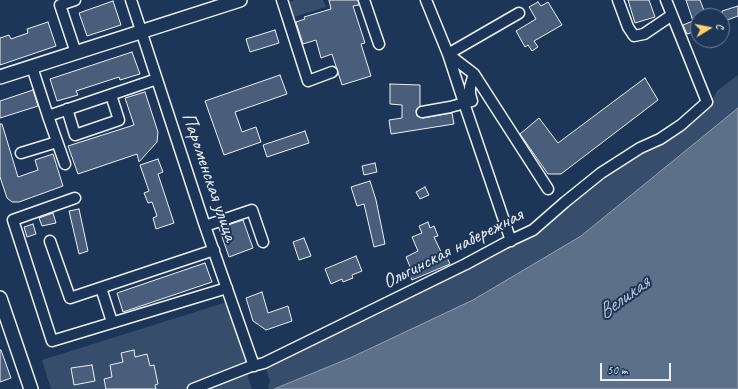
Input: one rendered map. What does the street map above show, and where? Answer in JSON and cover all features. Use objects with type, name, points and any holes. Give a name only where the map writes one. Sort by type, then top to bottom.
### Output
[{"type":"main road","points":[[0,77],[240,0]]},
{"type":"main road","points":[[0,298],[30,386]]},
{"type":"street","points":[[75,0],[60,5],[76,53]]},
{"type":"street","name":"Пароменская улица","points":[[131,0],[205,226],[254,366]]},
{"type":"street","points":[[282,0],[308,81],[332,72]]},
{"type":"street","points":[[364,0],[379,44]]},
{"type":"street","points":[[426,0],[448,54],[511,241]]},
{"type":"street","points":[[618,0],[628,27],[634,36],[644,34],[672,16],[666,0]]},
{"type":"street","points":[[448,54],[518,13]]},
{"type":"street","name":"Ольгинская набережная","points":[[192,389],[264,363],[533,230],[601,173],[640,148],[660,139],[681,125],[707,102],[672,16]]},
{"type":"street","points":[[448,54],[474,74],[548,189]]},
{"type":"street","points":[[32,67],[65,164]]},
{"type":"street","points":[[422,112],[472,101],[470,87],[474,74]]},
{"type":"street","points":[[48,116],[157,79]]},
{"type":"street","points":[[67,109],[76,135],[119,120],[111,95]]},
{"type":"street","points":[[21,153],[57,142]]},
{"type":"street","points":[[75,198],[13,220],[52,342],[112,322],[227,288]]},
{"type":"street","points":[[205,226],[252,210],[263,242]]},
{"type":"street","points":[[50,241],[70,298],[214,250]]},
{"type":"street","points":[[101,288],[112,322]]},
{"type":"shaded area","points":[[295,0],[323,0],[326,7],[294,17],[289,2]]},
{"type":"shaded area","points":[[738,75],[738,108],[581,236],[473,300],[350,358],[274,389],[268,389],[270,381],[265,366],[378,315],[467,266],[506,246],[514,245],[537,233],[567,208],[570,202],[603,177],[708,106],[718,90]]},
{"type":"shaded area","points":[[227,302],[249,367],[248,377],[252,389],[51,389],[42,360]]},
{"type":"water","name":"Великая","points":[[738,108],[738,389],[274,389],[350,358],[473,300],[581,236]]},
{"type":"building","points":[[329,0],[358,0],[359,5],[353,6],[365,43],[361,44],[371,76],[342,85],[332,54],[321,58],[316,40],[303,44],[296,22],[305,19],[304,17],[331,9]]},
{"type":"building","points":[[628,0],[649,0],[655,17],[635,23]]},
{"type":"building","points":[[686,0],[700,0],[703,8],[690,8],[690,12]]},
{"type":"building","points":[[113,1],[121,25],[87,36],[79,13]]},
{"type":"building","points":[[538,2],[541,6],[548,2],[562,25],[534,41],[538,47],[532,51],[528,45],[525,47],[516,31],[536,19],[529,7]]},
{"type":"building","points":[[738,6],[738,16],[730,19],[730,8]]},
{"type":"building","points":[[48,22],[56,46],[0,65],[0,38],[9,35],[11,39],[28,33],[27,29]]},
{"type":"building","points":[[690,22],[690,33],[687,34],[683,25]]},
{"type":"building","points":[[275,30],[279,43],[250,52],[246,39]]},
{"type":"building","points":[[132,52],[140,74],[120,80],[119,77],[76,91],[78,95],[57,101],[50,79]]},
{"type":"building","points":[[280,75],[287,94],[235,112],[242,132],[256,127],[261,142],[224,155],[205,101]]},
{"type":"building","points":[[645,78],[658,100],[561,174],[548,174],[520,134],[539,118],[558,143]]},
{"type":"building","points":[[390,84],[420,85],[420,106],[416,110],[417,116],[423,118],[452,113],[454,124],[391,134],[389,120],[402,118],[402,105],[390,104]]},
{"type":"building","points":[[33,90],[38,106],[0,118],[0,101]]},
{"type":"building","points":[[145,92],[158,132],[157,142],[139,162],[137,154],[78,174],[68,146],[134,125],[125,98]]},
{"type":"building","points":[[0,124],[2,124],[18,177],[38,170],[35,160],[53,154],[63,186],[19,202],[12,202],[7,198],[0,177]]},
{"type":"building","points":[[305,131],[309,143],[267,157],[263,145]]},
{"type":"building","points":[[158,159],[163,172],[158,174],[174,223],[156,229],[153,218],[157,216],[152,202],[148,203],[144,193],[149,191],[140,165]]},
{"type":"building","points":[[375,163],[377,172],[364,175],[362,166]]},
{"type":"building","points":[[370,181],[376,200],[385,244],[374,247],[364,204],[357,206],[351,187]]},
{"type":"building","points":[[425,187],[429,195],[420,199],[416,192]]},
{"type":"building","points":[[79,209],[88,251],[79,254],[69,211]]},
{"type":"building","points":[[53,213],[56,223],[42,226],[39,218]]},
{"type":"building","points":[[243,220],[253,248],[229,257],[219,228]]},
{"type":"building","points":[[428,222],[430,228],[434,226],[438,236],[434,237],[443,256],[446,255],[450,264],[412,280],[408,271],[411,269],[406,257],[418,251],[412,237],[422,233],[419,226]]},
{"type":"building","points":[[33,224],[36,234],[27,237],[24,227]]},
{"type":"building","points":[[304,238],[311,256],[299,260],[293,242]]},
{"type":"building","points":[[356,256],[362,271],[352,275],[353,278],[343,282],[342,279],[331,284],[325,269]]},
{"type":"building","points":[[205,263],[212,282],[123,312],[117,293]]},
{"type":"building","points":[[262,292],[268,313],[288,306],[292,321],[266,330],[253,321],[246,298]]},
{"type":"building","points":[[0,350],[11,378],[0,382]]},
{"type":"building","points":[[134,350],[135,357],[147,354],[150,366],[154,365],[158,384],[155,385],[156,389],[106,389],[104,379],[112,377],[110,365],[123,362],[121,353]]},
{"type":"building","points":[[92,365],[95,381],[74,385],[71,368]]}]
